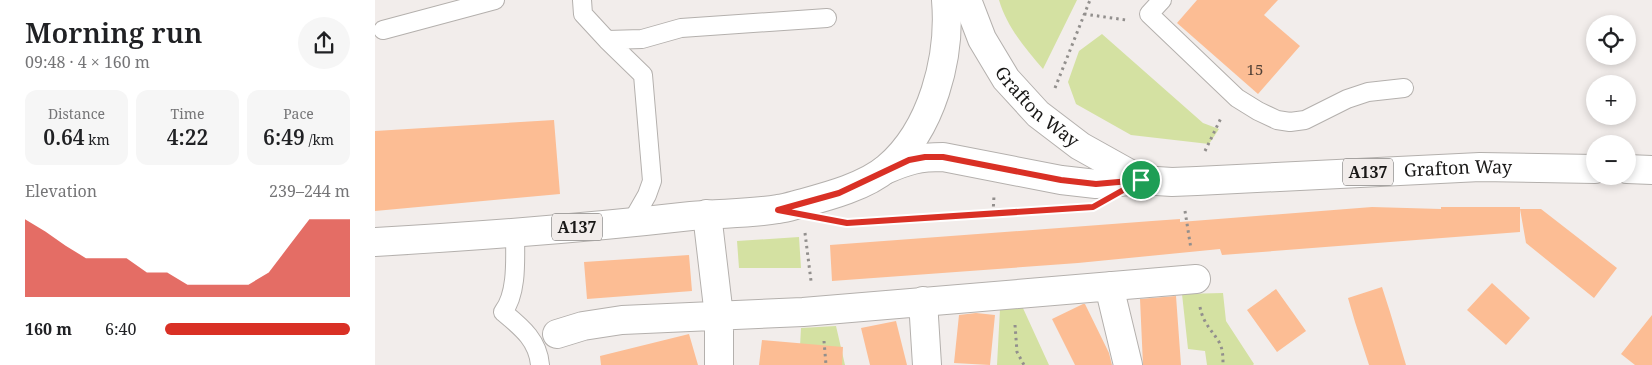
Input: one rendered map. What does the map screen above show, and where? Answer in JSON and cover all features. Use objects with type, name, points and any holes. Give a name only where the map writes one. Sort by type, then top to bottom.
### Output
[{"type":"main road","name":"A137","points":[[375,242],[631,223],[707,214],[778,210],[839,193],[885,170],[915,137],[938,83],[942,66],[946,42],[947,18],[945,0]]},
{"type":"main road","name":"Grafton Way","points":[[967,0],[983,38],[1006,80],[1038,114],[1080,146],[1141,180]]},
{"type":"main road","name":"Grafton Way","points":[[885,170],[909,160],[925,157],[943,157],[1061,180],[1096,184],[1141,180],[1172,182],[1480,167],[1586,168]]},
{"type":"main road","points":[[1636,169],[1652,170]]},
{"type":"main road","points":[[707,214],[719,316],[719,365]]},
{"type":"main road","points":[[557,334],[603,322],[803,312],[1196,279]]},
{"type":"main road","points":[[1109,286],[1127,365]]},
{"type":"main road","points":[[923,301],[927,365]]},
{"type":"lane","points":[[383,30],[495,0]]},
{"type":"lane","points":[[582,0],[583,14],[643,75],[652,181],[647,195],[631,223]]},
{"type":"lane","points":[[1161,0],[1149,14],[1237,98],[1277,120],[1290,122],[1305,120],[1347,99],[1368,92],[1404,88]]},
{"type":"lane","points":[[607,40],[642,39],[681,28],[827,18]]},
{"type":"lane","points":[[515,232],[513,291],[503,312],[524,330],[533,341],[539,355],[540,365]]},
{"type":"path","points":[[838,221],[847,223],[1057,209]]},
{"type":"path","points":[[1016,293],[1015,336],[1017,352],[1024,365]]},
{"type":"green space","points":[[999,0],[1077,0],[1043,69],[1012,28]]},
{"type":"green space","points":[[1102,34],[1203,123],[1219,129],[1209,144],[1131,135],[1076,104],[1068,82],[1079,51]]},
{"type":"green space","points":[[799,237],[801,268],[739,268],[737,241]]},
{"type":"green space","points":[[1223,293],[1226,321],[1253,365],[1207,365],[1205,351],[1188,349],[1182,294]]},
{"type":"green space","points":[[1022,306],[1049,365],[997,365],[1000,309]]},
{"type":"green space","points":[[836,326],[845,365],[799,365],[801,328]]},
{"type":"building","points":[[1197,0],[1278,0],[1264,15],[1300,46],[1258,94],[1177,23]]},
{"type":"building","points":[[554,120],[560,194],[375,211],[375,131]]},
{"type":"building","points":[[1372,207],[1441,209],[1441,207],[1520,207],[1520,232],[1222,255],[1220,249],[1078,263],[832,281],[830,245],[1180,219],[1180,222]]},
{"type":"building","points":[[1520,209],[1541,209],[1617,268],[1594,298],[1526,243]]},
{"type":"building","points":[[689,255],[692,291],[587,299],[584,262]]},
{"type":"building","points":[[1492,283],[1530,318],[1506,345],[1467,310]]},
{"type":"building","points":[[1382,287],[1406,365],[1369,365],[1355,322],[1348,298]]},
{"type":"building","points":[[1276,289],[1306,331],[1277,352],[1247,310]]},
{"type":"building","points":[[1176,296],[1181,365],[1143,365],[1140,299]]},
{"type":"building","points":[[1085,304],[1109,353],[1112,365],[1075,365],[1052,319]]},
{"type":"building","points":[[976,313],[995,315],[990,365],[954,363],[959,315]]},
{"type":"building","points":[[1652,315],[1652,365],[1635,365],[1621,354]]},
{"type":"building","points":[[896,321],[907,365],[870,365],[861,328]]},
{"type":"building","points":[[689,334],[698,365],[601,365],[600,356]]},
{"type":"building","points":[[762,340],[843,347],[842,365],[759,365]]},
{"type":"route","points":[[925,157],[943,157],[1061,180],[1096,184],[1141,180],[1093,207],[847,223],[778,210],[839,193],[885,170],[909,160],[925,157]]}]
